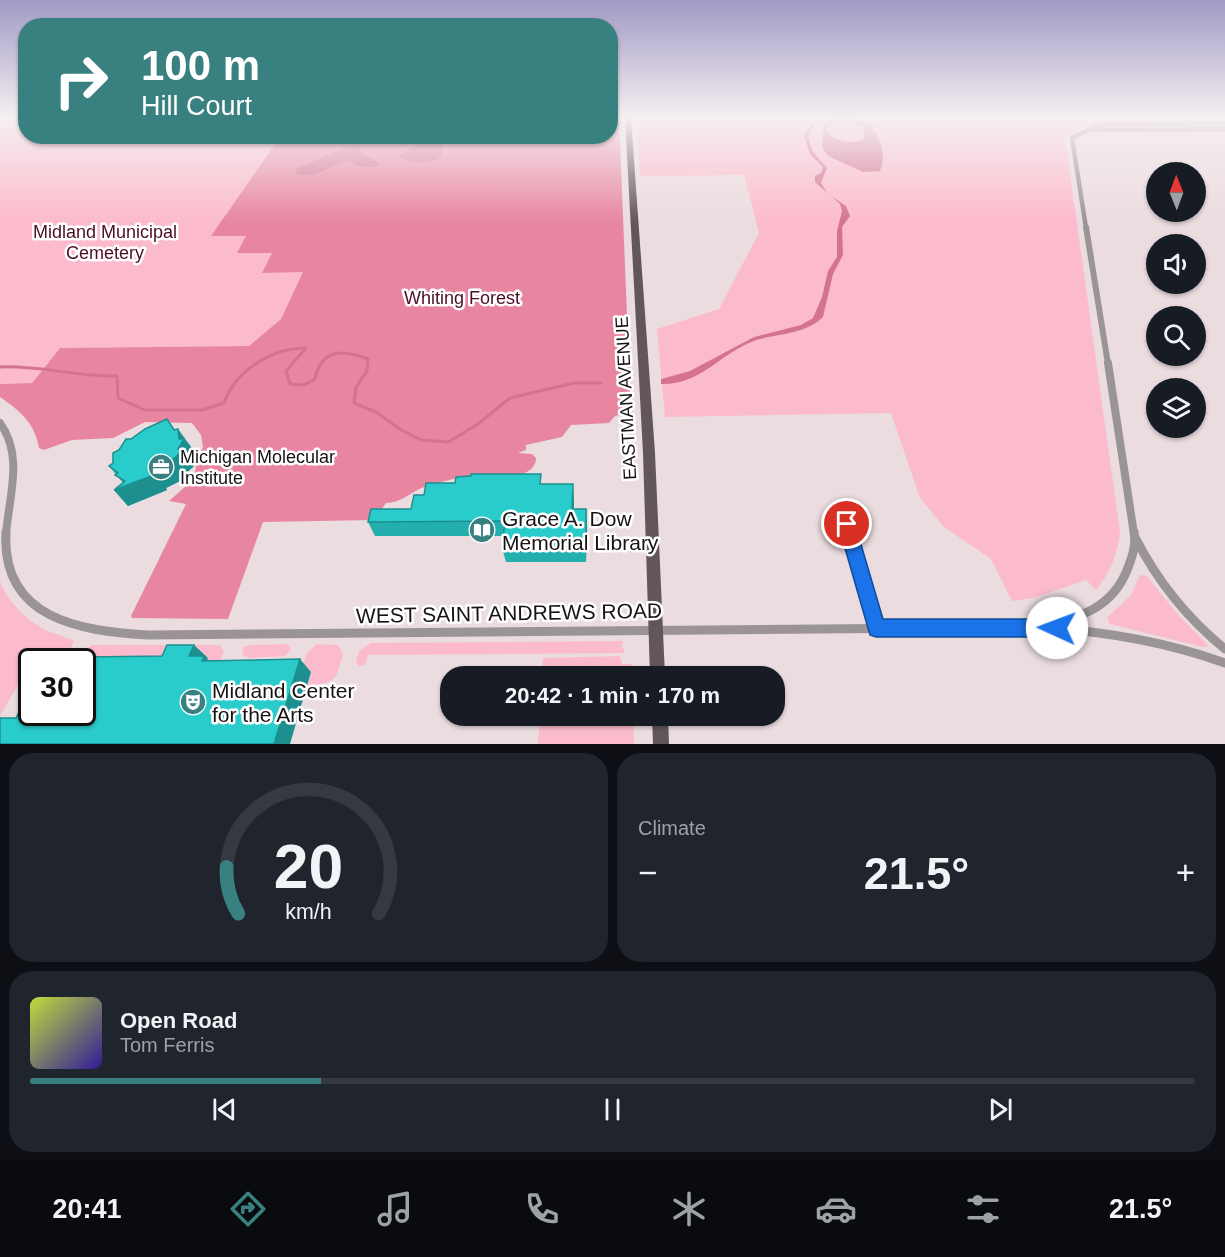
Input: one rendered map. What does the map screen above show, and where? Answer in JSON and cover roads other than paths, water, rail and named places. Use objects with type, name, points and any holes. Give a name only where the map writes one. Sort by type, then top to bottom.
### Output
[{"type":"main road","name":"EASTMAN AVENUE","points":[[630,153],[650,453],[658,666]]},
{"type":"main road","points":[[661,726],[662,744]]},
{"type":"street","name":"WEST SAINT ANDREWS ROAD","points":[[0,423],[7,431],[14,453],[6,544],[12,576],[31,601],[63,623],[90,631],[148,635],[1037,627],[1067,621],[1093,611],[1112,597],[1128,574],[1135,537],[1074,153]]},
{"type":"street","points":[[847,524],[876,628]]},
{"type":"street","name":"WEST SAINT ANDREWS ROAD","points":[[1135,537],[1151,569],[1176,602],[1225,649]]},
{"type":"street","points":[[1037,627],[1120,635],[1181,649],[1225,663]]},
{"type":"waterway","points":[[0,367],[117,376],[118,398],[145,410],[202,410],[224,403],[237,380],[246,371],[268,357],[281,352],[306,348],[286,371],[290,384],[304,385],[315,379],[322,362],[328,357],[334,354],[350,354],[368,359],[367,371],[356,387],[354,403],[376,412],[401,430],[421,440],[448,442],[478,424],[510,398],[574,383],[601,383]]},
{"type":"place","name":"Michigan Molecular Institute","points":[[161,467]]},
{"type":"place","name":"Grace A. Dow Memorial Library","points":[[482,530]]},
{"type":"place","name":"Midland Center for the Arts","points":[[193,702]]},
{"type":"park label","name":"Midland Municipal Cemetery","points":[[105,242]]},
{"type":"park label","name":"Whiting Forest","points":[[462,298]]}]
